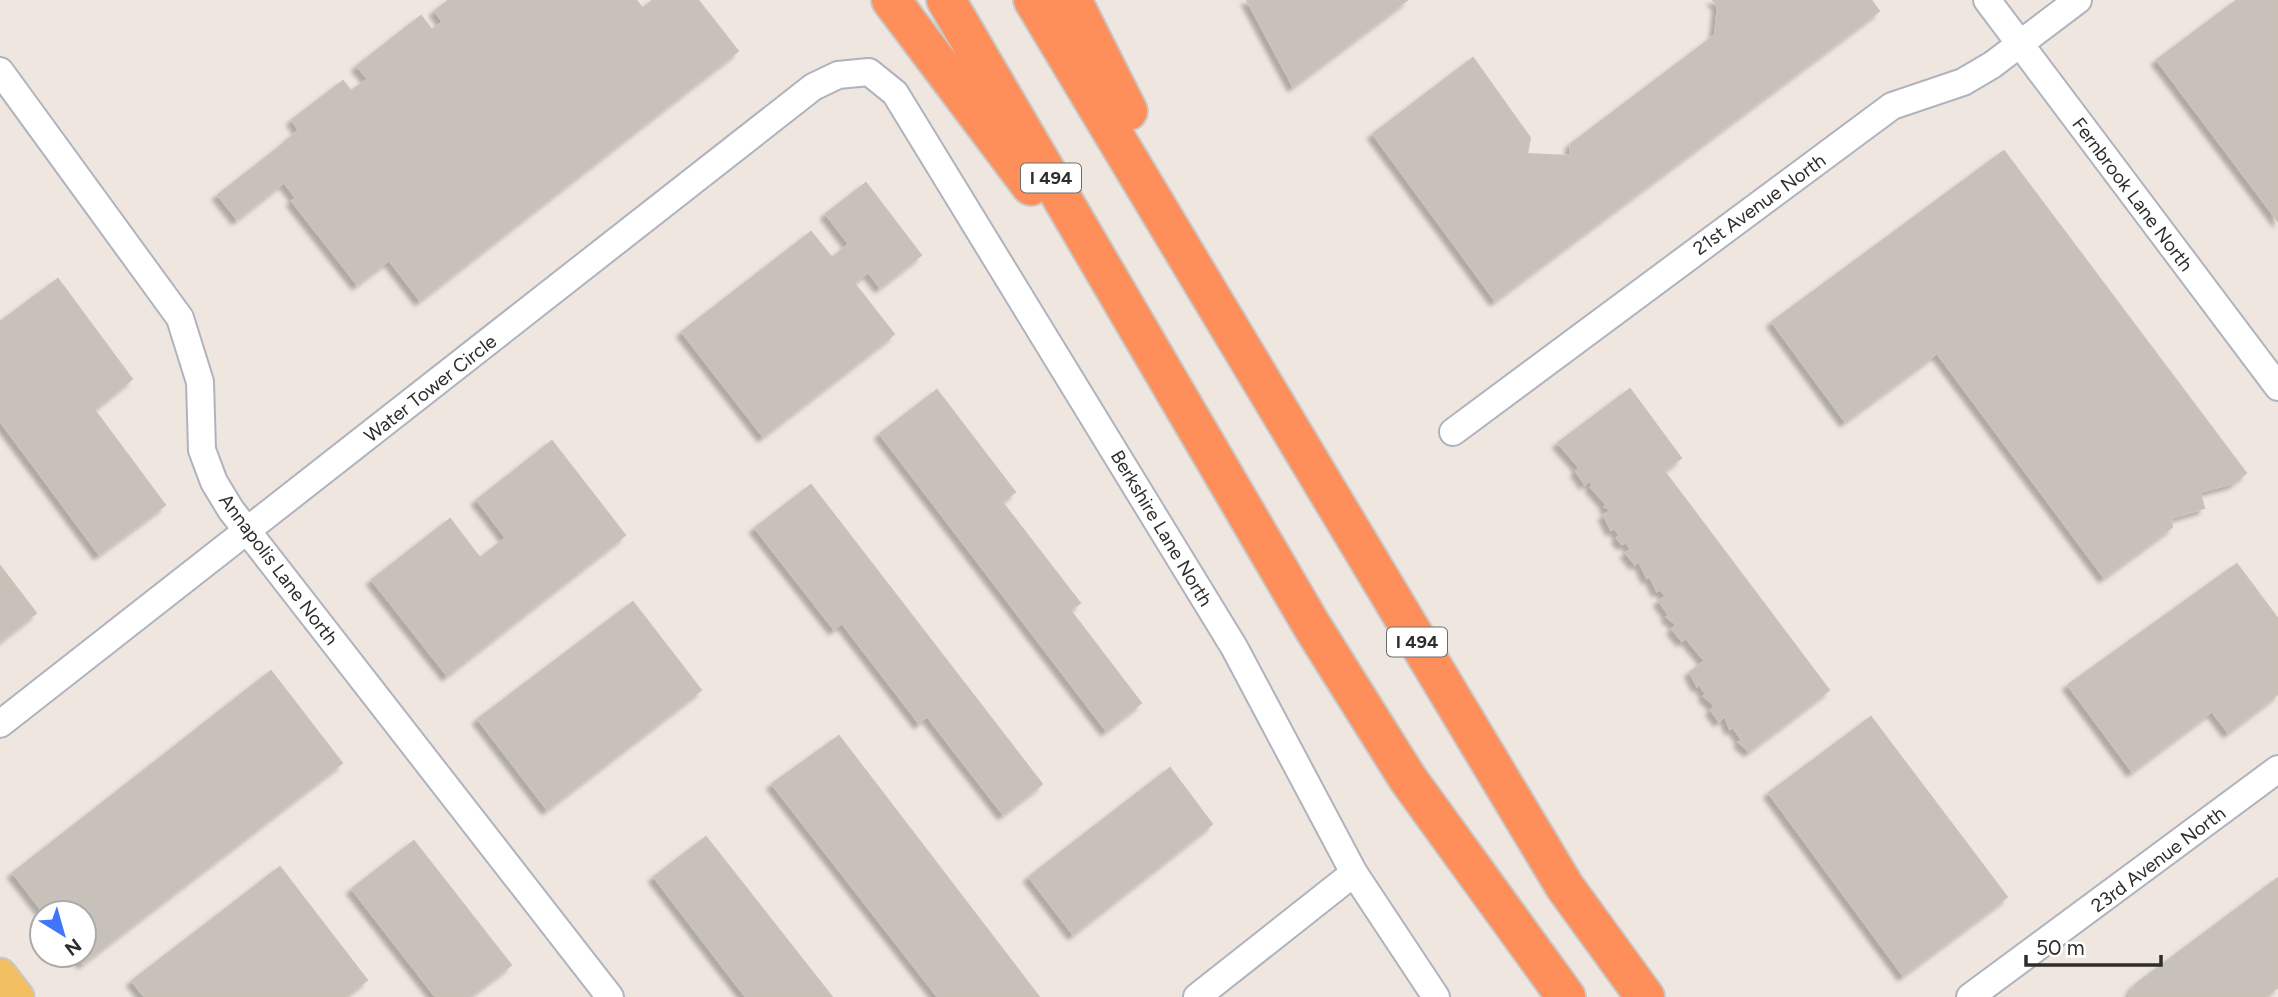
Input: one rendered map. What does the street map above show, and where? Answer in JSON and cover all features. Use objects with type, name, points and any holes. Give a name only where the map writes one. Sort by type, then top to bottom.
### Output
[{"type":"highway","points":[[891,0],[1063,228],[1154,357]]},
{"type":"highway","name":"I 494","points":[[946,0],[1312,626],[1408,779],[1566,997]]},
{"type":"highway","name":"I 494","points":[[1033,0],[1565,887],[1646,997]]},
{"type":"highway","points":[[1072,0],[1186,225],[1200,280]]},
{"type":"main road","points":[[0,975],[17,997]]},
{"type":"street","name":"Fernbrook Lane North","points":[[1987,0],[2278,387]]},
{"type":"street","name":"21st Avenue North","points":[[1453,432],[1892,106],[1964,82],[2078,0]]},
{"type":"street","name":"Annapolis Lane North","points":[[0,71],[180,318],[200,382],[202,450],[214,482],[248,531],[610,997]]},
{"type":"street","name":"Water Tower Circle","points":[[0,724],[813,87],[838,75],[869,72]]},
{"type":"street","name":"Berkshire Lane North","points":[[869,72],[895,93],[1044,334],[1234,648],[1354,873],[1436,997]]},
{"type":"street","name":"23rd Avenue North","points":[[1970,997],[2278,769]]},
{"type":"street","points":[[1197,997],[1354,873]]},
{"type":"building","points":[[449,0],[636,0],[699,81],[420,300],[389,260],[378,268],[282,145],[299,130],[292,120],[343,81],[351,91],[368,79],[357,66],[421,16],[432,30],[443,22],[435,11]]},
{"type":"building","points":[[653,0],[698,0],[738,51],[699,81],[642,9]]},
{"type":"building","points":[[1247,0],[1407,0],[1293,86]]},
{"type":"building","points":[[1713,0],[1871,0],[1879,11],[1495,300],[1373,134],[1473,58],[1530,138],[1527,154],[1570,156],[1571,144],[1715,35],[1718,5]]},
{"type":"building","points":[[2237,0],[2278,0],[2278,221],[2157,60]]},
{"type":"building","points":[[282,145],[378,268],[357,284],[292,201],[296,198],[284,182],[237,219],[218,195]]},
{"type":"building","points":[[2004,151],[2246,473],[2233,483],[2200,492],[2204,508],[2171,518],[2172,527],[2104,577],[1937,353],[1845,421],[1772,322]]},
{"type":"building","points":[[866,183],[921,255],[880,287],[868,272],[854,283],[894,334],[763,436],[682,332],[811,232],[832,258],[849,244],[826,214]]},
{"type":"building","points":[[58,279],[132,379],[30,461],[0,421],[0,322]]},
{"type":"building","points":[[1630,389],[1681,458],[1664,471],[1829,690],[1749,751],[1739,742],[1742,740],[1733,727],[1730,729],[1725,716],[1719,721],[1711,710],[1715,706],[1704,696],[1706,694],[1699,684],[1697,686],[1690,672],[1705,661],[1686,638],[1682,641],[1672,629],[1677,625],[1667,617],[1669,615],[1659,601],[1666,596],[1660,589],[1657,591],[1639,561],[1635,564],[1626,553],[1631,549],[1626,542],[1622,544],[1617,538],[1620,535],[1614,528],[1611,530],[1604,515],[1611,510],[1605,507],[1607,505],[1591,487],[1593,486],[1589,480],[1585,484],[1576,471],[1580,468],[1558,443]]},
{"type":"building","points":[[937,390],[1015,492],[1002,502],[1080,603],[1070,610],[1141,703],[1106,730],[880,434]]},
{"type":"building","points":[[93,408],[165,505],[99,554],[30,461]]},
{"type":"building","points":[[552,441],[625,535],[447,675],[372,580],[450,519],[480,558],[506,538],[477,500]]},
{"type":"building","points":[[811,485],[1042,784],[1003,814],[927,716],[919,723],[842,623],[834,629],[755,528]]},
{"type":"building","points":[[2237,564],[2278,619],[2278,694],[2228,732],[2212,711],[2132,771],[2068,685]]},
{"type":"building","points":[[0,566],[36,613],[0,641]]},
{"type":"building","points":[[633,602],[701,690],[547,809],[478,719]]},
{"type":"building","points":[[271,671],[342,763],[98,951],[98,899],[33,899],[13,873]]},
{"type":"building","points":[[1871,717],[2007,897],[1903,975],[1769,793]]},
{"type":"building","points":[[839,736],[1039,997],[938,997],[772,784]]},
{"type":"building","points":[[1170,768],[1212,824],[1073,934],[1029,877]]},
{"type":"building","points":[[706,837],[832,997],[746,997],[654,877]]},
{"type":"building","points":[[414,841],[511,965],[469,997],[436,997],[352,889]]},
{"type":"building","points":[[280,867],[367,980],[345,997],[145,997],[132,981]]},
{"type":"building","points":[[2278,878],[2278,987],[2265,997],[2129,997],[2135,985]]}]
